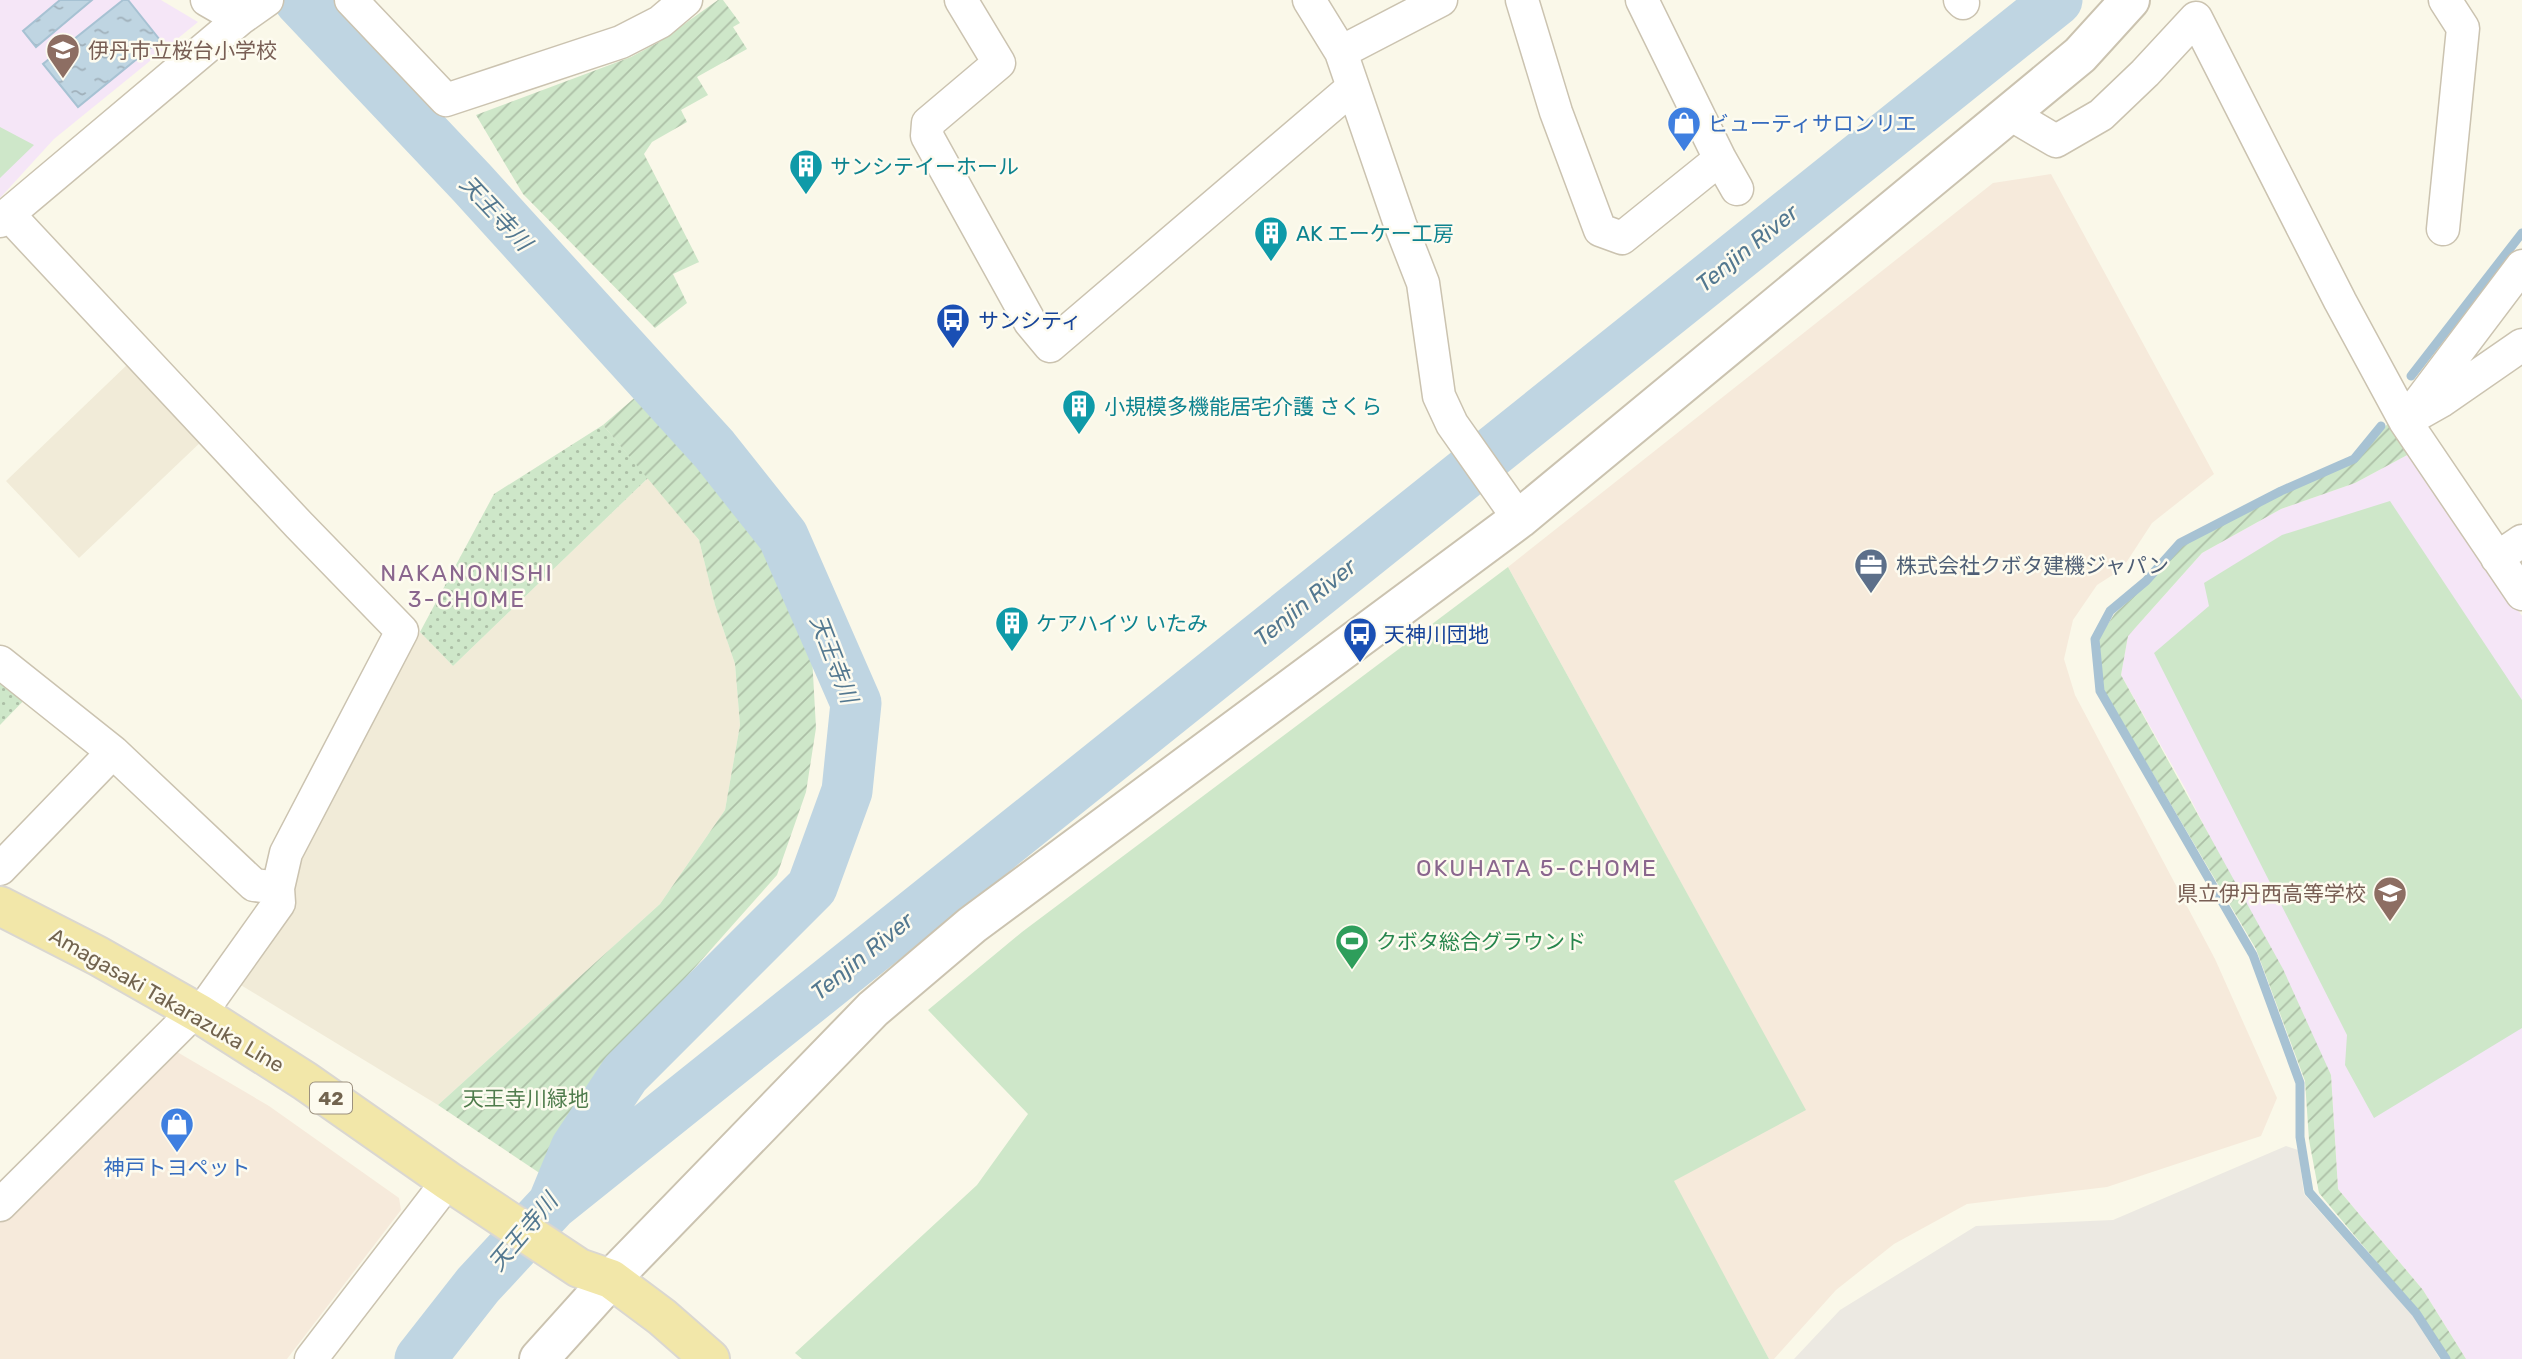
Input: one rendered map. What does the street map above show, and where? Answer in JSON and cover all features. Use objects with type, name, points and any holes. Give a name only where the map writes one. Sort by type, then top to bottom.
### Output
[{"type":"main road","name":"Amagasaki Takarazuka Line","points":[[0,906],[98,956],[197,1012],[305,1081],[456,1186],[662,1318],[710,1359]]},
{"type":"street","points":[[207,0],[251,6]]},
{"type":"street","points":[[351,0],[446,100],[621,42],[660,22],[686,0]]},
{"type":"street","points":[[961,0],[999,63],[928,123],[927,136],[1030,322],[1050,346],[1352,88]]},
{"type":"street","points":[[1309,0],[1341,52],[1423,283],[1439,396],[1452,424],[1511,508]]},
{"type":"street","points":[[1341,52],[1441,0]]},
{"type":"street","points":[[1522,0],[1556,112],[1600,230],[1622,238],[1720,159]]},
{"type":"street","points":[[1642,0],[1737,189]]},
{"type":"street","points":[[539,1359],[595,1274],[873,1009],[972,925],[1511,508],[2010,114],[2080,55],[2130,0]]},
{"type":"street","points":[[2437,212],[2448,57],[2463,29],[2445,0]]},
{"type":"street","points":[[0,1205],[197,1012],[279,903],[278,888],[286,853],[402,631],[4,218],[251,6]]},
{"type":"street","points":[[2010,114],[2056,141],[2101,115],[2146,73],[2196,18],[2340,301],[2406,421],[2510,549],[2522,594]]},
{"type":"street","points":[[2406,421],[2522,266]]},
{"type":"street","points":[[2406,421],[2441,401],[2522,345]]},
{"type":"street","points":[[0,662],[113,752],[254,885],[278,888]]},
{"type":"street","points":[[0,869],[113,752]]},
{"type":"street","points":[[311,1359],[456,1186]]},
{"type":"shaded area","name":"伊丹市立桜台小学校","points":[[0,0],[161,0],[198,22],[54,139],[0,198]]},
{"type":"shaded area","points":[[2051,174],[2214,474],[2152,523],[2122,569],[2097,585],[2073,620],[2064,659],[2075,695],[2215,959],[2277,1098],[2261,1136],[2107,1187],[1967,1204],[1894,1244],[1836,1290],[1774,1359],[1769,1359],[1673,1181],[1805,1109],[1508,567],[1993,183]]},
{"type":"shaded area","points":[[130,362],[204,439],[79,558],[6,481]]},
{"type":"shaded area","name":"県立伊丹西高等学校","points":[[2411,453],[2522,616],[2522,1359],[2466,1359],[2423,1290],[2338,1189],[2331,1075],[2185,788],[2121,675],[2128,636],[2202,553],[2281,509],[2355,483]]},
{"type":"shaded area","points":[[648,478],[699,540],[715,605],[735,664],[740,725],[725,810],[660,904],[438,1105],[239,984],[291,913],[292,889],[308,843],[420,632],[453,666]]},
{"type":"shaded area","points":[[172,1049],[269,1106],[399,1198],[401,1210],[287,1359],[0,1359],[0,1215]]},
{"type":"shaded area","points":[[2286,1146],[2298,1150],[2304,1194],[2413,1316],[2440,1359],[1794,1359],[1840,1310],[1976,1226],[2113,1220]]},
{"type":"green space","points":[[718,0],[723,0],[740,23],[733,27],[747,49],[697,77],[708,95],[681,110],[687,122],[652,142],[644,154],[699,262],[673,274],[687,303],[655,328],[523,194],[476,115],[631,57],[659,42]]},
{"type":"green space","points":[[0,127],[34,145],[0,178]]},
{"type":"green space","name":"天王寺川緑地","points":[[639,394],[738,499],[792,578],[812,656],[816,728],[806,792],[777,875],[627,1044],[541,1174],[438,1105],[660,904],[725,810],[740,725],[735,664],[715,605],[699,540],[603,425]]},
{"type":"green space","points":[[2390,421],[2411,453],[2355,483],[2281,509],[2202,553],[2128,636],[2121,675],[2283,969],[2331,1075],[2338,1189],[2423,1290],[2466,1359],[2450,1359],[2416,1309],[2319,1193],[2309,1140],[2305,1081],[2256,949],[2103,689],[2099,638],[2115,613],[2148,584],[2183,545],[2280,494],[2355,462]]},
{"type":"green space","points":[[603,425],[648,478],[453,666],[420,632],[494,494]]},
{"type":"green space","name":"県立伊丹西高等学校","points":[[2390,501],[2522,700],[2522,1028],[2374,1118],[2345,1065],[2347,1035],[2154,653],[2209,606],[2204,583],[2282,535]]},
{"type":"green space","name":"クボタ総合グラウンド","points":[[1508,567],[1806,1110],[1674,1181],[1769,1359],[802,1359],[795,1353],[977,1185],[1028,1114],[928,1010],[1022,932]]},
{"type":"green space","points":[[0,671],[30,694],[0,725]]},
{"type":"water","points":[[60,0],[92,0],[36,47],[23,31]]},
{"type":"water","points":[[123,0],[128,0],[160,40],[78,107],[43,64]]},
{"type":"waterway","name":"天王寺川","points":[[299,0],[472,183],[714,449],[783,536],[856,703],[847,791],[812,887],[625,1074],[576,1148],[553,1204],[478,1285],[420,1359]]},
{"type":"waterway","name":"Tenjin River","points":[[553,1204],[2057,0]]},
{"type":"waterway","points":[[2411,376],[2522,233]]},
{"type":"waterway","points":[[2381,426],[2354,459],[2281,491],[2180,543],[2146,581],[2110,611],[2095,639],[2100,691],[2253,955],[2300,1083],[2300,1137],[2309,1192],[2416,1313],[2446,1359]]},
{"type":"place","name":"伊丹市立桜台小学校","points":[[63,80]]},
{"type":"place","name":"ビューティサロンリエ","points":[[1684,153]]},
{"type":"place","name":"サンシテイーホール","points":[[806,196]]},
{"type":"place","name":"AK エーケー工房","points":[[1271,263]]},
{"type":"place","name":"サンシティ","points":[[953,350]]},
{"type":"place","name":"小規模多機能居宅介護 さくら","points":[[1079,436]]},
{"type":"place","name":"株式会社クボタ建機ジャパン","points":[[1871,595]]},
{"type":"place","name":"ケアハイツ いたみ","points":[[1012,653]]},
{"type":"place","name":"天神川団地","points":[[1360,664]]},
{"type":"place","name":"県立伊丹西高等学校","points":[[2390,923]]},
{"type":"place","name":"クボタ総合グラウンド","points":[[1352,971]]},
{"type":"place","name":"神戸トヨペット","points":[[177,1154]]},
{"type":"district","name":"NAKANONISHI 3-CHOME","points":[[467,586]]},
{"type":"district","name":"OKUHATA 5-CHOME","points":[[1537,868]]}]
